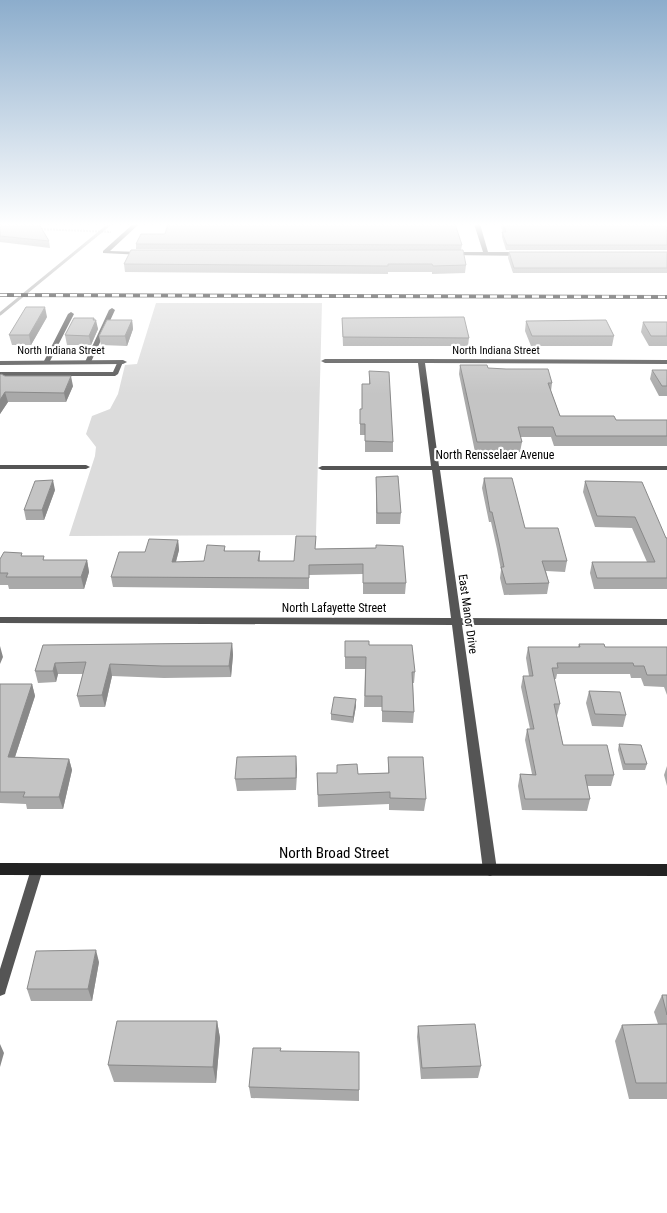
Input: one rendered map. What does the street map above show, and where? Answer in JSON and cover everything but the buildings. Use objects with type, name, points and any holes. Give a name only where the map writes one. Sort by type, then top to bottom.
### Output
[{"type":"street","name":"North Indiana Street","points":[[325,361],[667,362]]},
{"type":"street","name":"North Indiana Street","points":[[0,363],[121,362]]},
{"type":"street","name":"East Manor Drive","points":[[421,362],[490,870]]},
{"type":"street","points":[[0,467],[86,467]]},
{"type":"street","name":"North Rensselaer Avenue","points":[[322,468],[667,468]]},
{"type":"street","name":"North Lafayette Street","points":[[0,620],[667,622]]},
{"type":"street","name":"North Broad Street","points":[[0,870],[667,870]]},
{"type":"lane","points":[[88,362],[112,310]]},
{"type":"lane","points":[[49,374],[51,362],[71,314]]},
{"type":"lane","points":[[0,374],[115,374],[121,362]]},
{"type":"lane","points":[[0,990],[36,869]]},
{"type":"shaded area","points":[[156,303],[322,303],[316,535],[69,536],[95,456],[96,447],[86,434],[92,416],[110,409],[118,394],[125,365],[137,364]]},
{"type":"waterway","points":[[0,314],[41,281]]},
{"type":"railway","points":[[0,295],[667,297]]}]
